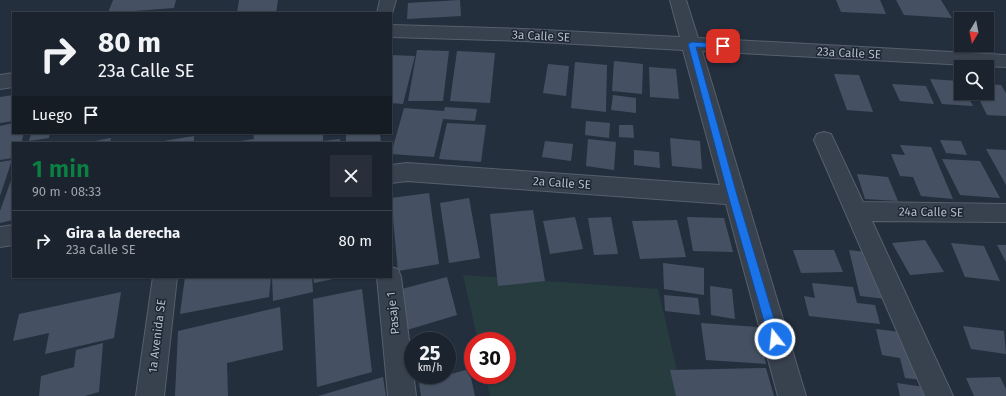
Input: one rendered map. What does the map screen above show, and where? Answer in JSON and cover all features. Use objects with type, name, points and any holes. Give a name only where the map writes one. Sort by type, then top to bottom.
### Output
[{"type":"street","points":[[385,12],[388,0]]},
{"type":"street","points":[[678,0],[692,44],[733,195],[792,396]]},
{"type":"street","name":"3a Calle SE","points":[[392,31],[523,35],[692,44]]},
{"type":"street","name":"23a Calle SE","points":[[692,44],[1006,61]]},
{"type":"street","points":[[0,82],[12,80]]},
{"type":"street","points":[[824,140],[939,396]]},
{"type":"street","name":"2a Calle SE","points":[[392,174],[407,172],[733,195]]},
{"type":"street","name":"24a Calle SE","points":[[855,211],[1006,213]]},
{"type":"street","points":[[0,237],[12,235]]},
{"type":"street","name":"1a Avenida SE","points":[[150,396],[165,278]]},
{"type":"street","name":"Pasaje 1","points":[[389,278],[402,396]]},
{"type":"green space","points":[[463,275],[658,289],[683,396],[490,396],[487,384],[516,384],[516,332],[476,332]]},
{"type":"building","points":[[113,0],[176,0],[174,8],[108,12]]},
{"type":"building","points":[[239,0],[278,0],[276,12],[237,12]]},
{"type":"building","points":[[460,0],[461,16],[407,19],[408,3]]},
{"type":"building","points":[[836,0],[880,0],[886,14],[841,12]]},
{"type":"building","points":[[896,0],[941,0],[952,18],[904,15]]},
{"type":"building","points":[[417,50],[449,51],[443,101],[408,101]]},
{"type":"building","points":[[457,51],[495,53],[490,103],[450,101]]},
{"type":"building","points":[[392,55],[415,56],[403,104],[392,103]]},
{"type":"building","points":[[614,61],[643,64],[642,94],[612,91]]},
{"type":"building","points":[[575,62],[607,65],[606,112],[571,108]]},
{"type":"building","points":[[548,64],[569,66],[566,96],[543,93]]},
{"type":"building","points":[[649,67],[676,69],[679,99],[650,97]]},
{"type":"building","points":[[834,74],[859,75],[873,112],[847,110]]},
{"type":"building","points":[[930,79],[954,81],[954,100],[970,100],[973,106],[942,104]]},
{"type":"building","points":[[892,84],[926,86],[934,104],[900,101]]},
{"type":"building","points":[[994,84],[1001,85],[1006,93],[1006,116],[987,115],[980,100],[994,100]]},
{"type":"building","points":[[12,95],[12,121],[0,123],[0,97]]},
{"type":"building","points":[[613,95],[636,98],[636,113],[611,110]]},
{"type":"building","points":[[445,107],[477,109],[475,121],[443,119],[434,157],[392,154],[404,108],[444,111]]},
{"type":"building","points":[[586,121],[610,123],[609,138],[585,135]]},
{"type":"building","points":[[12,123],[12,134],[24,134],[21,142],[12,142],[12,158],[0,160],[0,126]]},
{"type":"building","points":[[447,123],[486,125],[481,162],[439,159]]},
{"type":"building","points":[[619,125],[633,125],[634,138],[619,137]]},
{"type":"building","points":[[31,134],[50,134],[49,138],[29,141]]},
{"type":"building","points":[[253,134],[323,134],[323,141],[340,139],[340,142],[233,142],[254,139]]},
{"type":"building","points":[[346,134],[380,134],[381,142],[346,142]]},
{"type":"building","points":[[194,136],[194,142],[158,142]]},
{"type":"building","points":[[111,138],[110,142],[90,142]]},
{"type":"building","points":[[670,138],[700,141],[702,169],[672,166]]},
{"type":"building","points":[[588,139],[616,142],[614,170],[586,166]]},
{"type":"building","points":[[940,140],[961,141],[967,155],[946,153]]},
{"type":"building","points":[[545,141],[573,144],[571,161],[542,157]]},
{"type":"building","points":[[900,145],[931,147],[953,199],[921,196],[913,177],[900,176],[891,154],[905,155]]},
{"type":"building","points":[[986,149],[1006,150],[1006,185]]},
{"type":"building","points":[[634,150],[659,152],[660,168],[634,165]]},
{"type":"building","points":[[942,159],[980,161],[1000,198],[960,195]]},
{"type":"building","points":[[12,160],[0,196],[0,162]]},
{"type":"building","points":[[857,174],[888,177],[898,201],[865,199]]},
{"type":"building","points":[[12,178],[12,220],[0,223],[0,211]]},
{"type":"building","points":[[429,193],[439,264],[398,271],[392,198]]},
{"type":"building","points":[[469,198],[480,258],[449,263],[440,203]]},
{"type":"building","points":[[533,210],[545,281],[498,286],[490,214]]},
{"type":"building","points":[[575,217],[583,249],[550,254],[543,221]]},
{"type":"building","points":[[611,217],[618,254],[594,255],[588,218]]},
{"type":"building","points":[[687,217],[724,218],[733,252],[693,251]]},
{"type":"building","points":[[677,220],[686,257],[640,259],[632,221]]},
{"type":"building","points":[[925,240],[944,272],[910,275],[892,243]]},
{"type":"building","points":[[951,243],[984,246],[1000,281],[965,277]]},
{"type":"building","points":[[997,245],[1006,245],[1006,262]]},
{"type":"building","points":[[793,250],[834,250],[843,272],[801,273]]},
{"type":"building","points":[[849,250],[883,254],[896,300],[860,296]]},
{"type":"building","points":[[663,263],[704,268],[704,295],[664,289]]},
{"type":"building","points":[[447,277],[457,315],[407,330],[398,290]]},
{"type":"building","points":[[185,278],[271,278],[269,297],[180,314]]},
{"type":"building","points":[[272,278],[312,278],[313,292],[273,301]]},
{"type":"building","points":[[313,278],[338,278],[314,283]]},
{"type":"building","points":[[812,283],[853,287],[857,303],[875,305],[880,324],[809,316],[804,296],[815,298]]},
{"type":"building","points":[[710,286],[732,289],[735,319],[711,315]]},
{"type":"building","points":[[362,289],[372,372],[317,387],[313,299]]},
{"type":"building","points":[[121,292],[114,338],[45,354],[49,333],[13,341],[19,314]]},
{"type":"building","points":[[664,295],[698,298],[700,315],[665,311]]},
{"type":"building","points":[[280,307],[283,350],[227,363],[228,396],[175,396],[178,331]]},
{"type":"building","points":[[701,323],[758,327],[766,364],[706,360]]},
{"type":"building","points":[[963,326],[1004,331],[1006,354],[971,349]]},
{"type":"building","points":[[876,329],[900,332],[932,381],[905,378],[900,358],[882,355]]},
{"type":"building","points":[[103,343],[99,392],[85,396],[39,396],[41,376],[74,367],[76,350]]},
{"type":"building","points":[[766,368],[774,396],[676,396],[670,370]]},
{"type":"building","points":[[464,370],[464,384],[472,384],[475,396],[421,396],[419,384],[456,384],[456,373]]},
{"type":"building","points":[[383,377],[386,396],[318,396]]},
{"type":"building","points":[[1000,377],[1006,389],[1006,396],[974,396],[966,378]]},
{"type":"building","points":[[897,383],[931,388],[933,396],[900,396]]},
{"type":"route","points":[[723,46],[692,44],[733,195],[775,339]]}]
